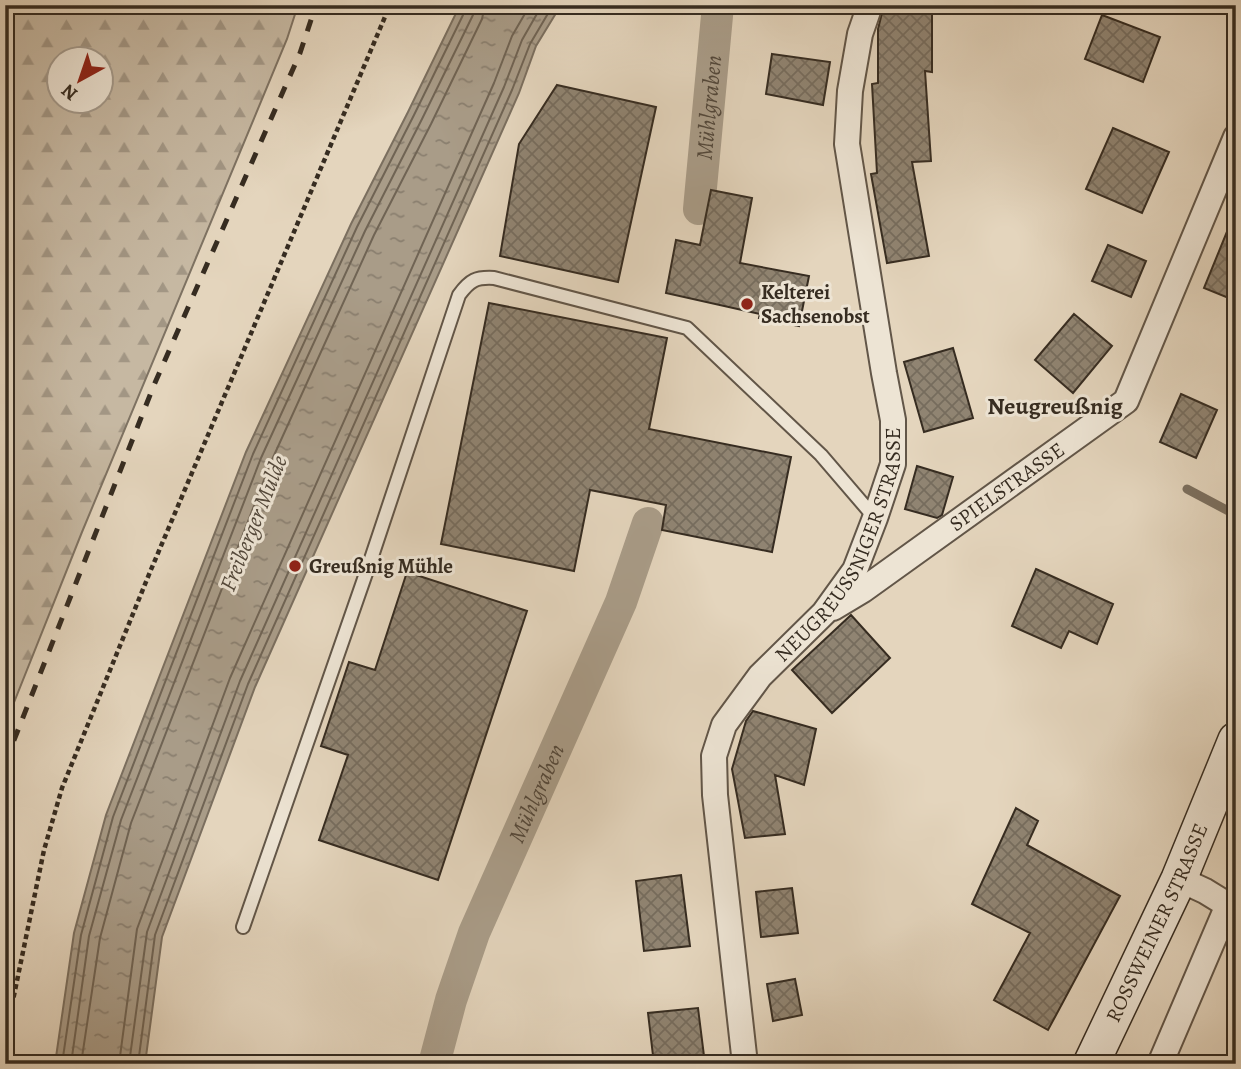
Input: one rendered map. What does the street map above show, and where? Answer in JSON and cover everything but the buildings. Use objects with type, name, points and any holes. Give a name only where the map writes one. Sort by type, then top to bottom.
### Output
[{"type":"main road","name":"ROSSWEINER STRASSE","points":[[1091,1064],[1179,879],[1236,740]]},
{"type":"street","name":"NEUGREUSSNIGER STRASSE","points":[[745,1064],[715,795],[714,756],[724,725],[760,676],[824,613],[855,570],[893,464],[893,420],[847,144],[850,91],[860,34],[870,5]]},
{"type":"street","name":"SPIELSTRASSE","points":[[824,613],[863,590],[1126,401],[1236,136]]},
{"type":"street","points":[[1160,1064],[1232,907],[1179,879]]},
{"type":"lane","points":[[243,927],[372,556],[458,295],[467,284],[479,278],[494,278],[687,328],[821,456],[875,518]]},
{"type":"path","points":[[5,1039],[44,850],[62,788],[150,572],[390,5]]},
{"type":"green space","points":[[5,5],[298,5],[287,39],[82,532],[5,725]]},
{"type":"water","name":"Freiberger Mulde","points":[[460,5],[561,5],[536,46],[519,93],[255,687],[162,937],[145,1064],[55,1064],[74,933],[106,815],[246,452],[351,224]]},
{"type":"waterway","name":"Mühlgraben","points":[[699,209],[718,5]]},
{"type":"waterway","points":[[1187,489],[1236,515]]},
{"type":"waterway","name":"Mühlgraben","points":[[434,1064],[451,1000],[474,933],[621,602],[648,523]]},
{"type":"railway","points":[[5,763],[154,385],[300,53],[316,5]]},
{"type":"place","name":"Kelterei Sachsenobst","points":[[747,304]]},
{"type":"place","name":"Greußnig Mühle","points":[[295,566]]},
{"type":"district","name":"Neugreußnig","points":[[1055,406]]}]
